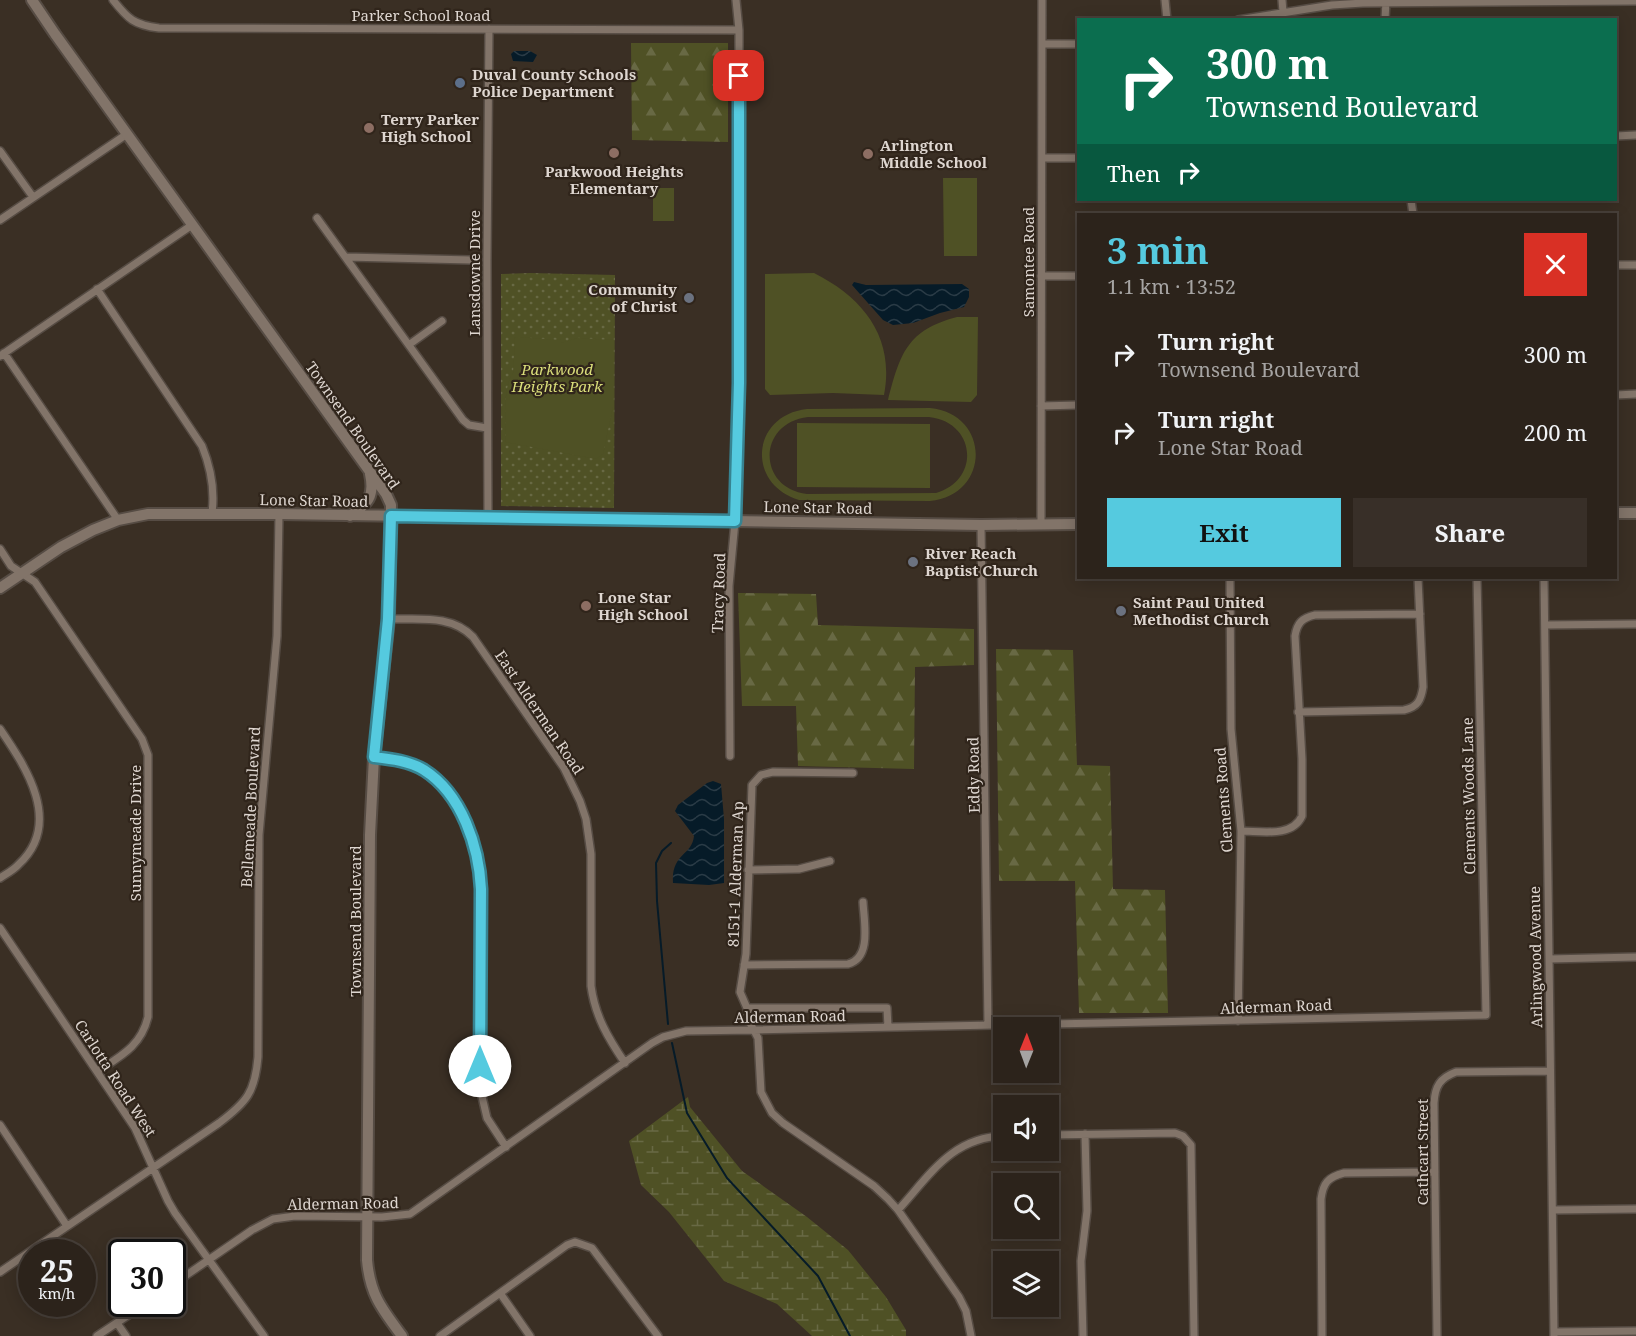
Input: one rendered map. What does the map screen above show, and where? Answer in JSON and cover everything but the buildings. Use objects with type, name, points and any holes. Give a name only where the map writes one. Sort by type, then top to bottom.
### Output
[{"type":"street","name":"Townsend Boulevard","points":[[32,0],[386,494],[391,505],[388,619],[374,757],[370,835],[368,1260],[371,1287],[380,1305],[402,1336]]},
{"type":"street","name":"Parker School Road","points":[[113,0],[130,20],[147,27],[159,28],[738,30]]},
{"type":"street","name":"Tracy Road","points":[[730,756],[729,586],[735,521],[739,383],[736,0]]},
{"type":"street","name":"Samontee Road","points":[[1041,524],[1042,0]]},
{"type":"street","points":[[1165,0],[1167,18]]},
{"type":"street","points":[[1282,0],[1283,12]]},
{"type":"street","points":[[1249,18],[1332,5],[1386,2],[1636,1]]},
{"type":"street","points":[[1386,2],[1386,18]]},
{"type":"street","name":"Lansdowne Drive","points":[[488,517],[489,29]]},
{"type":"street","points":[[1042,44],[1077,44]]},
{"type":"street","points":[[0,220],[126,134]]},
{"type":"street","points":[[1617,136],[1636,135]]},
{"type":"street","points":[[0,151],[33,197]]},
{"type":"street","points":[[1042,158],[1077,158]]},
{"type":"street","points":[[317,218],[463,420],[469,425],[487,428]]},
{"type":"street","points":[[118,520],[2,355],[192,225]]},
{"type":"street","points":[[346,257],[471,260]]},
{"type":"street","points":[[1617,266],[1636,265]]},
{"type":"street","points":[[1041,276],[1077,276]]},
{"type":"street","points":[[97,289],[202,446],[212,477],[212,513]]},
{"type":"street","points":[[410,344],[442,321]]},
{"type":"street","points":[[1617,395],[1636,394]]},
{"type":"street","points":[[1041,406],[1077,405]]},
{"type":"street","points":[[350,516],[369,500],[373,487],[369,471]]},
{"type":"street","name":"Lone Star Road","points":[[0,588],[61,547],[93,530],[118,520],[148,514],[212,513],[981,525],[1077,524]]},
{"type":"street","points":[[1617,513],[1636,513]]},
{"type":"street","name":"Bellemeade Boulevard","points":[[153,1167],[238,1109],[253,1089],[256,1076],[259,835],[277,636],[279,514]]},
{"type":"street","name":"Eddy Road","points":[[981,525],[988,1025]]},
{"type":"street","name":"Sunnymeade Drive","points":[[0,549],[11,566],[35,582],[142,739],[148,755],[148,1017],[139,1041],[98,1071]]},
{"type":"street","name":"Clements Road","points":[[1230,579],[1231,729],[1241,831],[1238,1021]]},
{"type":"street","points":[[1298,712],[1404,710],[1417,705],[1422,697],[1423,687],[1418,579]]},
{"type":"street","name":"Clements Woods Lane","points":[[1477,579],[1486,1015]]},
{"type":"street","name":"Arlingwood Avenue","points":[[1544,579],[1554,1334]]},
{"type":"street","points":[[1241,831],[1282,832],[1292,829],[1298,824],[1303,807],[1295,636],[1300,622],[1306,617],[1316,615],[1420,614]]},
{"type":"street","name":"East Alderman Road","points":[[388,619],[447,621],[466,630],[572,783],[586,819],[591,845],[593,1003],[607,1038],[625,1063]]},
{"type":"street","points":[[1545,625],[1636,624]]},
{"type":"street","points":[[0,729],[33,782],[37,797],[38,830],[35,843],[19,865],[0,878]]},
{"type":"street","points":[[374,757],[409,763],[424,770],[447,793],[470,830],[480,871],[481,889],[480,1088],[487,1118],[506,1147]]},
{"type":"street","name":"8151-1 Alderman Ap","points":[[853,773],[773,772],[757,778],[752,785],[744,965],[740,992],[758,1038],[761,1092],[772,1113],[874,1186],[898,1210],[959,1298],[966,1311],[971,1336]]},
{"type":"street","points":[[748,870],[799,869],[830,861]]},
{"type":"street","points":[[744,965],[855,963],[860,959],[864,950],[863,902]]},
{"type":"street","name":"Carlotta Road West","points":[[0,928],[135,1128],[168,1201],[264,1336]]},
{"type":"street","points":[[1549,959],[1636,957]]},
{"type":"street","points":[[748,1012],[887,1008],[888,1027]]},
{"type":"street","name":"Alderman Road","points":[[186,1276],[252,1230],[273,1219],[295,1216],[403,1216],[410,1214],[663,1037],[675,1033],[1486,1015]]},
{"type":"street","name":"Cathcart Street","points":[[1437,1336],[1434,1093],[1438,1084],[1445,1077],[1456,1072],[1550,1071]]},
{"type":"street","points":[[0,1125],[3,1135],[67,1226]]},
{"type":"street","points":[[1059,1135],[1174,1133],[1183,1136],[1191,1145],[1194,1336]]},
{"type":"street","points":[[1083,1336],[1082,1251],[1087,1211],[1085,1134]]},
{"type":"street","points":[[898,1210],[956,1149],[983,1137],[993,1137]]},
{"type":"street","points":[[0,1272],[153,1167]]},
{"type":"street","points":[[1322,1336],[1321,1199],[1325,1181],[1333,1175],[1344,1173],[1435,1172]]},
{"type":"street","points":[[1552,1210],[1636,1209]]},
{"type":"street","points":[[440,1336],[567,1245],[575,1242],[592,1248],[658,1336]]},
{"type":"street","points":[[500,1293],[530,1336]]},
{"type":"street","points":[[97,1336],[126,1317]]},
{"type":"street","points":[[117,1323],[126,1336]]},
{"type":"street","points":[[1554,1334],[1636,1331]]},
{"type":"green space","points":[[631,43],[728,43],[728,142],[632,140]]},
{"type":"green space","points":[[943,178],[977,178],[977,256],[944,256]]},
{"type":"green space","points":[[653,188],[674,188],[674,221],[653,221]]},
{"type":"green space","points":[[814,273],[848,295],[872,322],[885,355],[884,395],[833,393],[770,395],[765,389],[765,274]]},
{"type":"green space","name":"Parkwood Heights Park","points":[[501,274],[615,275],[614,508],[501,506]]},
{"type":"green space","points":[[957,317],[978,317],[977,395],[971,402],[888,400],[897,369],[908,346],[927,329]]},
{"type":"green space","points":[[515,337],[561,340],[561,343],[578,338],[613,340],[613,407],[603,454],[596,459],[506,442],[506,397],[513,373]]},
{"type":"green space","points":[[930,408],[950,413],[964,424],[973,438],[976,454],[973,471],[964,485],[950,496],[930,501],[799,500],[782,491],[770,479],[763,465],[762,450],[766,436],[775,423],[789,414],[807,409]],"holes":[[[808,417],[929,417],[945,421],[956,429],[964,440],[967,452],[966,465],[960,476],[951,486],[936,493],[807,494],[791,489],[779,480],[772,469],[770,455],[772,442],[779,431],[791,422]]]},
{"type":"green space","points":[[797,423],[930,424],[930,488],[797,487]]},
{"type":"green space","points":[[738,593],[816,594],[818,625],[974,629],[974,665],[915,667],[914,769],[798,766],[796,706],[742,706]]},
{"type":"green space","points":[[996,649],[1073,650],[1077,765],[1110,766],[1113,889],[1165,890],[1168,1013],[1079,1013],[1075,881],[999,881]]},
{"type":"green space","points":[[688,1097],[690,1107],[742,1171],[807,1217],[848,1250],[886,1297],[906,1330],[906,1336],[812,1336],[777,1304],[724,1281],[669,1212],[641,1185],[629,1141]]},
{"type":"water","points":[[514,51],[530,51],[537,55],[533,62],[513,61],[511,54]]},
{"type":"water","points":[[854,282],[866,285],[962,284],[969,289],[969,297],[964,307],[913,323],[893,325],[883,320],[852,285]]},
{"type":"water","points":[[713,781],[721,784],[724,819],[724,883],[709,885],[673,883],[675,866],[690,848],[694,836],[675,811],[678,805]]},
{"type":"waterway","points":[[668,1024],[657,901],[656,863],[662,851],[671,843]]},
{"type":"waterway","points":[[672,1043],[687,1113],[727,1178],[818,1276],[850,1336]]},
{"type":"place","name":"Duval County Schools Police Department","points":[[460,83]]},
{"type":"place","name":"Terry Parker High School","points":[[369,128]]},
{"type":"place","name":"Parkwood Heights Elementary","points":[[614,153]]},
{"type":"place","name":"Arlington Middle School","points":[[868,154]]},
{"type":"place","name":"Community of Christ","points":[[689,298]]},
{"type":"place","name":"River Reach Baptist Church","points":[[913,562]]},
{"type":"place","name":"Lone Star High School","points":[[586,606]]},
{"type":"place","name":"Saint Paul United Methodist Church","points":[[1121,611]]},
{"type":"route","points":[[480,1066],[481,889],[480,871],[470,830],[447,793],[424,770],[409,763],[374,757],[388,619],[391,516],[735,521],[739,383],[739,76]]}]
